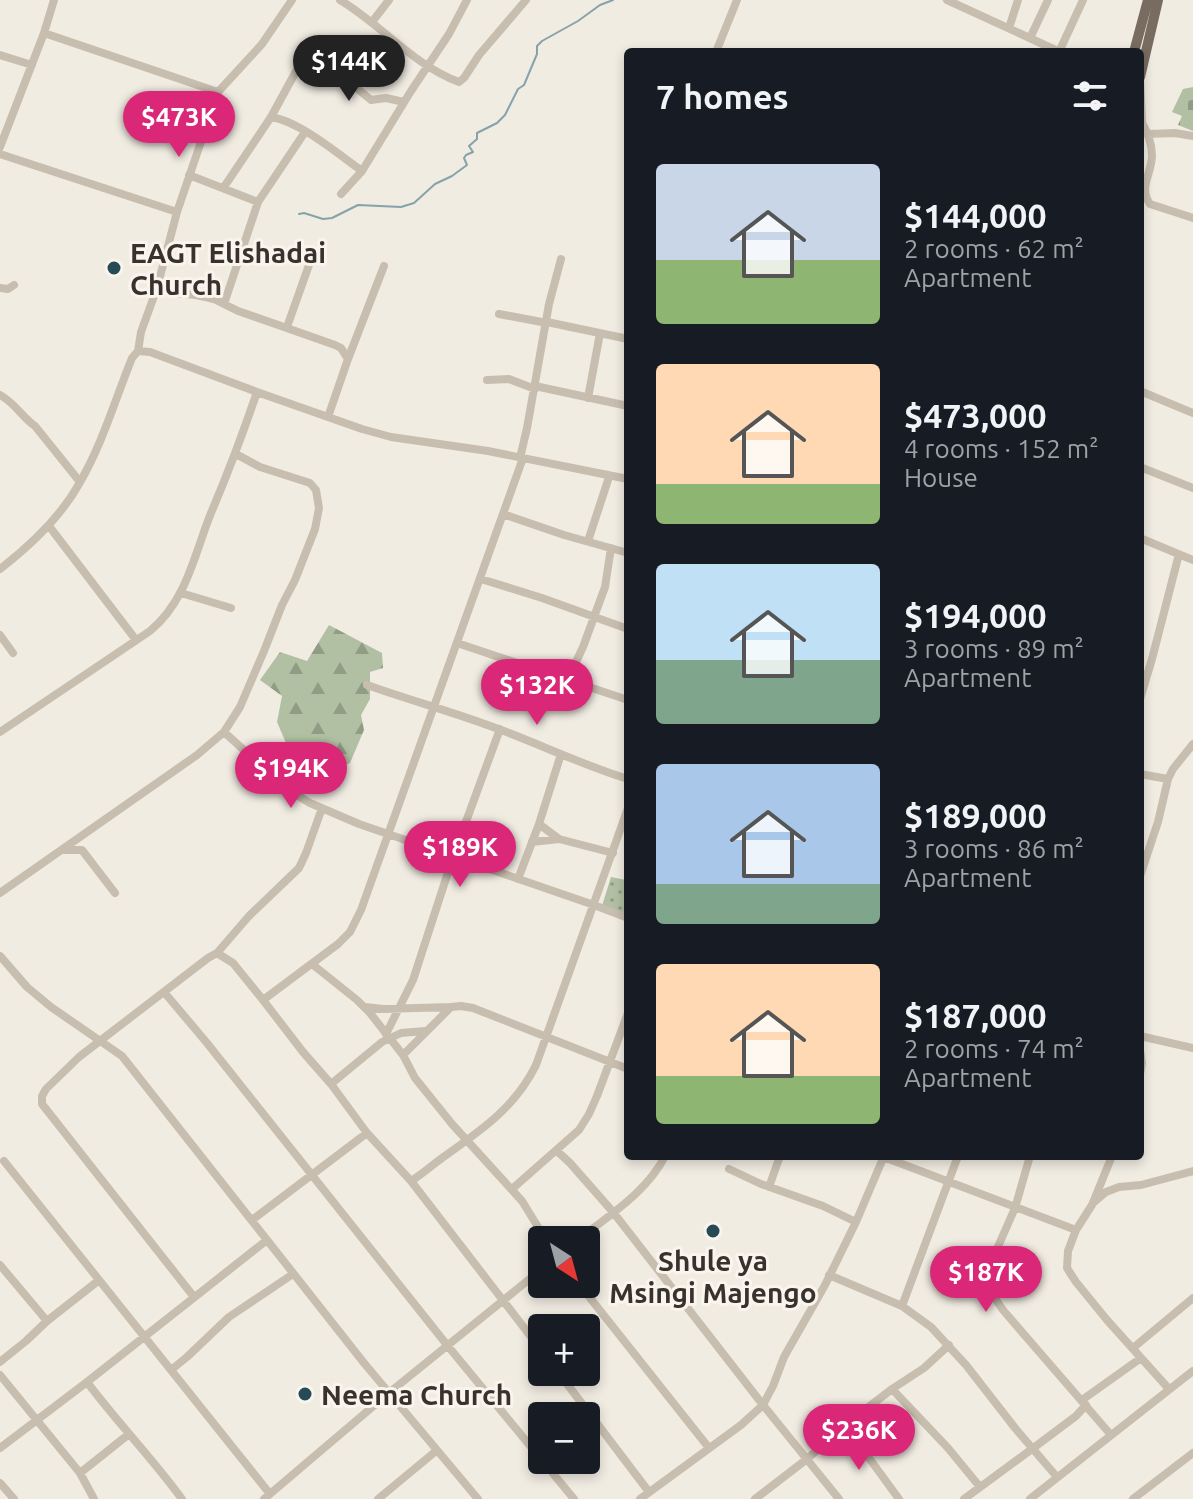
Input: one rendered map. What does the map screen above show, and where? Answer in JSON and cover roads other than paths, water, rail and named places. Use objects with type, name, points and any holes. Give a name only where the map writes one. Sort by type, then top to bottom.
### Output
[{"type":"main road","points":[[1135,48],[1148,0]]},
{"type":"main road","points":[[1144,60],[1158,0]]},
{"type":"street","points":[[0,147],[54,0]]},
{"type":"street","points":[[0,569],[49,526],[80,482],[132,358],[138,351],[177,212],[218,92],[262,44],[292,0]]},
{"type":"street","points":[[340,0],[356,9],[427,67],[456,81],[461,80],[526,0]]},
{"type":"street","points":[[372,22],[389,0]]},
{"type":"street","points":[[341,194],[362,171],[449,34],[465,0]]},
{"type":"street","points":[[718,48],[737,0]]},
{"type":"street","points":[[947,0],[968,5],[1051,48]]},
{"type":"street","points":[[1009,28],[1018,0]]},
{"type":"street","points":[[1030,38],[1048,0]]},
{"type":"street","points":[[1059,48],[1083,0]]},
{"type":"street","points":[[44,33],[218,92]]},
{"type":"street","points":[[224,187],[271,117],[312,42]]},
{"type":"street","points":[[0,55],[32,65]]},
{"type":"street","points":[[303,61],[348,81],[371,100],[386,98],[404,102]]},
{"type":"street","points":[[271,117],[288,121],[362,171]]},
{"type":"street","points":[[1144,127],[1152,155],[1144,191],[1147,201],[1193,218]]},
{"type":"street","points":[[224,304],[258,202],[305,132]]},
{"type":"street","points":[[1147,134],[1193,136]]},
{"type":"street","points":[[0,154],[177,212]]},
{"type":"street","points":[[189,175],[258,202]]},
{"type":"street","points":[[287,327],[314,251]]},
{"type":"street","points":[[263,1000],[338,944],[350,932],[361,910],[481,579],[521,458],[549,304],[561,259]]},
{"type":"street","points":[[328,417],[384,266]]},
{"type":"street","points":[[0,288],[8,289],[14,285]]},
{"type":"street","points":[[157,288],[214,299],[248,315],[341,348],[348,359]]},
{"type":"street","points":[[499,314],[624,338]]},
{"type":"street","points":[[588,398],[600,333]]},
{"type":"street","points":[[138,351],[150,352],[391,437],[624,479]]},
{"type":"street","points":[[487,380],[509,379],[535,388],[624,405]]},
{"type":"street","points":[[0,732],[136,640],[166,616],[181,593],[257,392]]},
{"type":"street","points":[[1144,393],[1193,413]]},
{"type":"street","points":[[0,395],[35,426],[80,482]]},
{"type":"street","points":[[0,893],[197,755],[224,732],[240,707],[315,529],[319,508],[316,490],[310,483],[260,467],[236,454]]},
{"type":"street","points":[[1144,469],[1193,488]]},
{"type":"street","points":[[588,541],[609,477]]},
{"type":"street","points":[[503,514],[624,552]]},
{"type":"street","points":[[49,526],[136,640]]},
{"type":"street","points":[[1144,540],[1193,560]]},
{"type":"street","points":[[568,679],[605,587],[611,548]]},
{"type":"street","points":[[1144,686],[1179,554]]},
{"type":"street","points":[[481,579],[624,628]]},
{"type":"street","points":[[181,593],[231,608]]},
{"type":"street","points":[[0,635],[13,653]]},
{"type":"street","points":[[457,643],[624,699]]},
{"type":"street","points":[[367,685],[500,729],[624,778]]},
{"type":"street","points":[[331,1084],[388,1036],[420,960],[453,857],[500,729]]},
{"type":"street","points":[[224,732],[287,789],[310,803],[389,835],[624,916]]},
{"type":"street","points":[[1144,852],[1158,822],[1168,779],[1193,744]]},
{"type":"street","points":[[518,879],[561,754]]},
{"type":"street","points":[[1144,775],[1168,779]]},
{"type":"street","points":[[194,1297],[42,1104],[42,1096],[79,1057],[217,953],[249,916],[299,868],[322,808]]},
{"type":"street","points":[[411,1181],[467,1141],[518,1096],[536,1065],[624,820]]},
{"type":"street","points":[[539,824],[559,839]]},
{"type":"street","points":[[532,842],[559,839],[613,853]]},
{"type":"street","points":[[64,850],[82,850],[115,893]]},
{"type":"street","points":[[217,953],[233,963],[367,1133],[411,1181],[528,1333]]},
{"type":"street","points":[[0,956],[27,987],[51,1007],[122,1056],[364,1363],[478,1499]]},
{"type":"street","points":[[312,964],[365,1007],[403,1055],[415,1078],[522,1201],[537,1226]]},
{"type":"street","points":[[164,992],[574,1499]]},
{"type":"street","points":[[365,1007],[473,1008],[624,1068]]},
{"type":"street","points":[[403,1055],[451,1007]]},
{"type":"street","points":[[512,1189],[579,1130],[624,1024]]},
{"type":"street","points":[[388,1036],[426,1031]]},
{"type":"street","points":[[1144,1037],[1193,1048]]},
{"type":"street","points":[[252,1220],[367,1133]]},
{"type":"street","points":[[557,1151],[613,1212],[840,1499]]},
{"type":"street","points":[[596,1226],[650,1178],[663,1160]]},
{"type":"street","points":[[769,1187],[779,1160]]},
{"type":"street","points":[[568,1386],[645,1496],[741,1425],[763,1405],[784,1357],[856,1222],[881,1160]]},
{"type":"street","points":[[893,1160],[1076,1230]]},
{"type":"street","points":[[902,1306],[956,1160]]},
{"type":"street","points":[[1029,1160],[1015,1208],[993,1258],[987,1279],[989,1290],[1111,1435]]},
{"type":"street","points":[[1110,1160],[1092,1205],[1076,1230],[1066,1262],[1069,1274],[1169,1389]]},
{"type":"street","points":[[4,1161],[171,1370],[267,1497],[528,1280]]},
{"type":"street","points":[[729,1169],[856,1222]]},
{"type":"street","points":[[1092,1205],[1106,1192],[1119,1187],[1141,1185],[1193,1171]]},
{"type":"street","points":[[0,1448],[267,1240]]},
{"type":"street","points":[[0,1265],[47,1321]]},
{"type":"street","points":[[171,1370],[229,1317],[293,1274]]},
{"type":"street","points":[[829,1275],[902,1306],[931,1327],[1057,1477]]},
{"type":"street","points":[[0,1362],[98,1281]]},
{"type":"street","points":[[590,1298],[709,1448]]},
{"type":"street","points":[[1133,1348],[1193,1298]]},
{"type":"street","points":[[757,1498],[845,1425],[924,1368],[949,1345]]},
{"type":"street","points":[[964,1499],[1076,1416],[1084,1402],[1141,1358]]},
{"type":"street","points":[[1030,1499],[1193,1371]]},
{"type":"street","points":[[0,1375],[80,1473],[94,1499]]},
{"type":"street","points":[[87,1382],[182,1499]]},
{"type":"street","points":[[892,1389],[980,1487]]},
{"type":"street","points":[[845,1425],[899,1499]]},
{"type":"street","points":[[80,1473],[129,1434]]},
{"type":"street","points":[[378,1499],[436,1451]]},
{"type":"street","points":[[1133,1499],[1193,1453]]},
{"type":"street","points":[[0,1483],[14,1499]]},
{"type":"waterway","points":[[299,214],[323,219],[332,218],[358,205],[401,207],[414,203],[435,184],[467,165],[464,158],[473,152],[469,146],[477,139],[477,133],[497,123],[505,115],[518,89],[524,85],[537,54],[537,46],[600,5],[613,0]]},
{"type":"place","name":"EAGT Elishadai Church","points":[[114,268]]},
{"type":"place","name":"Shule ya Msingi Majengo","points":[[713,1231]]},
{"type":"place","name":"Neema Church","points":[[305,1394]]}]
